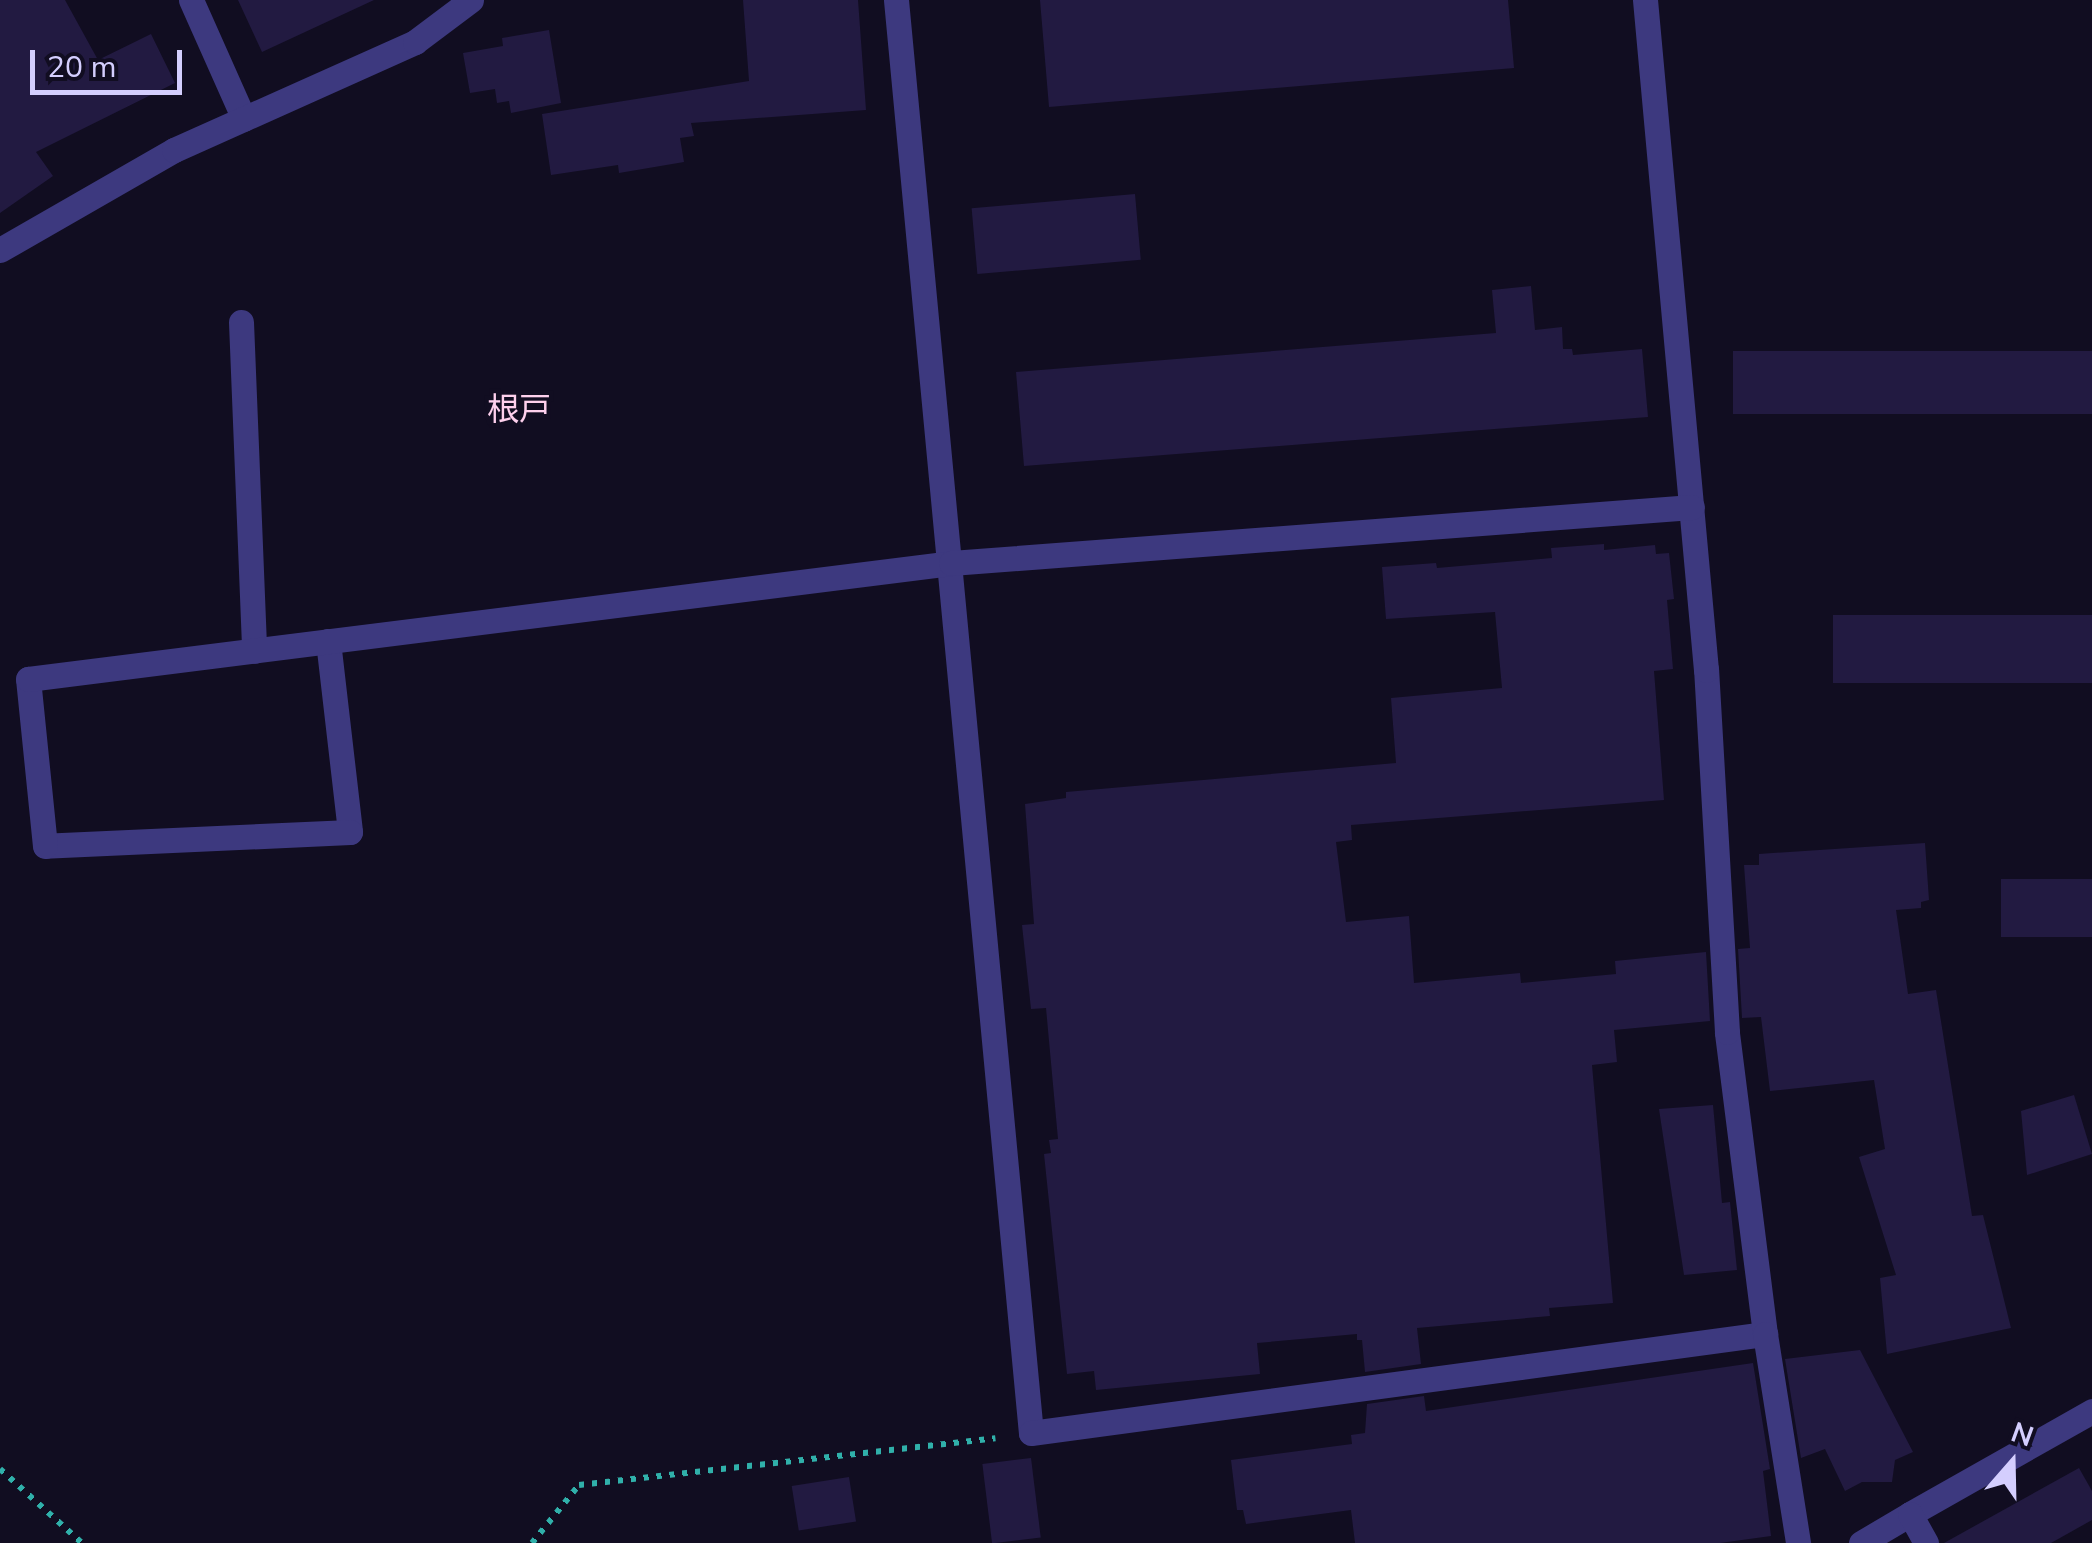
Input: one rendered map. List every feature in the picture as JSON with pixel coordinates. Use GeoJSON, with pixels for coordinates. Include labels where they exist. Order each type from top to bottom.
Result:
{"type":"FeatureCollection","features":[{"type":"Feature","properties":{"kind":"street"},"geometry":{"type":"LineString","coordinates":[[191,0],[244,118]]}},
{"type":"Feature","properties":{"kind":"street"},"geometry":{"type":"LineString","coordinates":[[0,250],[106,186],[244,118],[415,42],[471,0]]}},
{"type":"Feature","properties":{"kind":"street"},"geometry":{"type":"LineString","coordinates":[[896,0],[1031,1433],[1766,1334]]}},
{"type":"Feature","properties":{"kind":"street"},"geometry":{"type":"LineString","coordinates":[[1645,0],[1692,507],[1726,1032],[1798,1543]]}},
{"type":"Feature","properties":{"kind":"street"},"geometry":{"type":"LineString","coordinates":[[241,322],[254,651]]}},
{"type":"Feature","properties":{"kind":"street"},"geometry":{"type":"LineString","coordinates":[[328,642],[350,832],[45,846],[28,679],[951,563],[1692,507]]}},
{"type":"Feature","properties":{"kind":"street"},"geometry":{"type":"LineString","coordinates":[[1861,1543],[2092,1411]]}},
{"type":"Feature","properties":{"kind":"street"},"geometry":{"type":"LineString","coordinates":[[1910,1514],[1926,1543]]}},
{"type":"Feature","properties":{"kind":"path"},"geometry":{"type":"LineString","coordinates":[[532,1543],[579,1485],[1031,1433]]}},
{"type":"Feature","properties":{"kind":"path"},"geometry":{"type":"LineString","coordinates":[[0,1469],[82,1543]]}},
{"type":"Feature","properties":{"kind":"building"},"geometry":{"type":"Polygon","coordinates":[[[0,0],[65,0],[98,60],[151,34],[175,83],[36,152],[53,176],[0,213],[0,0]]]}},
{"type":"Feature","properties":{"kind":"building"},"geometry":{"type":"Polygon","coordinates":[[[238,0],[374,0],[262,52],[238,0]]]}},
{"type":"Feature","properties":{"kind":"building"},"geometry":{"type":"Polygon","coordinates":[[[743,0],[858,0],[866,110],[691,123],[694,136],[680,138],[684,162],[619,173],[618,165],[551,175],[542,114],[749,81],[743,0]]]}},
{"type":"Feature","properties":{"kind":"building"},"geometry":{"type":"Polygon","coordinates":[[[1040,0],[1508,0],[1514,68],[1049,107],[1040,0]]]}},
{"type":"Feature","properties":{"kind":"building"},"geometry":{"type":"Polygon","coordinates":[[[549,30],[561,103],[511,113],[509,101],[497,103],[495,89],[470,93],[463,53],[503,46],[502,38],[549,30]]]}},
{"type":"Feature","properties":{"kind":"building"},"geometry":{"type":"Polygon","coordinates":[[[1135,194],[1141,260],[977,274],[972,208],[1135,194]]]}},
{"type":"Feature","properties":{"kind":"building"},"geometry":{"type":"Polygon","coordinates":[[[1531,286],[1535,330],[1562,327],[1563,349],[1572,349],[1573,355],[1642,349],[1648,417],[1024,466],[1016,372],[1496,333],[1492,290],[1531,286]]]}},
{"type":"Feature","properties":{"kind":"building"},"geometry":{"type":"Polygon","coordinates":[[[1733,351],[2092,351],[2092,414],[1733,414],[1733,351]]]}},
{"type":"Feature","properties":{"kind":"building"},"geometry":{"type":"Polygon","coordinates":[[[1604,544],[1604,550],[1655,545],[1656,554],[1669,553],[1674,599],[1667,600],[1673,669],[1654,671],[1664,800],[1351,825],[1352,840],[1336,842],[1346,922],[1409,916],[1414,983],[1520,973],[1521,983],[1616,974],[1615,961],[1706,952],[1710,1021],[1614,1030],[1617,1062],[1592,1065],[1613,1303],[1549,1308],[1550,1316],[1417,1328],[1421,1364],[1365,1372],[1362,1340],[1357,1340],[1357,1334],[1257,1343],[1260,1374],[1096,1390],[1094,1371],[1067,1374],[1044,1154],[1051,1153],[1049,1140],[1058,1139],[1046,1008],[1031,1009],[1022,925],[1034,924],[1025,804],[1066,798],[1066,792],[1396,763],[1391,698],[1502,688],[1495,612],[1386,619],[1382,567],[1436,563],[1437,568],[1552,558],[1551,548],[1604,544]]]}},
{"type":"Feature","properties":{"kind":"building"},"geometry":{"type":"Polygon","coordinates":[[[1833,615],[2092,615],[2092,683],[1833,683],[1833,615]]]}},
{"type":"Feature","properties":{"kind":"building"},"geometry":{"type":"Polygon","coordinates":[[[1925,843],[1929,900],[1921,902],[1921,908],[1896,910],[1908,994],[1936,990],[1972,1216],[1983,1215],[2011,1328],[1887,1354],[1880,1278],[1896,1275],[1859,1157],[1885,1149],[1874,1080],[1770,1091],[1761,1017],[1742,1018],[1738,949],[1750,948],[1744,865],[1759,865],[1759,854],[1925,843]]]}},
{"type":"Feature","properties":{"kind":"building"},"geometry":{"type":"Polygon","coordinates":[[[2001,879],[2092,879],[2092,937],[2001,937],[2001,879]]]}},
{"type":"Feature","properties":{"kind":"building"},"geometry":{"type":"Polygon","coordinates":[[[2074,1095],[2092,1154],[2027,1175],[2021,1111],[2074,1095]]]}},
{"type":"Feature","properties":{"kind":"building"},"geometry":{"type":"Polygon","coordinates":[[[1713,1105],[1722,1203],[1730,1202],[1737,1270],[1684,1275],[1659,1109],[1713,1105]]]}},
{"type":"Feature","properties":{"kind":"building"},"geometry":{"type":"Polygon","coordinates":[[[1860,1350],[1913,1452],[1895,1460],[1892,1482],[1862,1482],[1845,1491],[1825,1449],[1801,1458],[1785,1359],[1860,1350]]]}},
{"type":"Feature","properties":{"kind":"building"},"geometry":{"type":"Polygon","coordinates":[[[1753,1363],[1770,1469],[1763,1471],[1771,1536],[1720,1543],[1355,1543],[1351,1510],[1246,1524],[1243,1510],[1237,1510],[1231,1460],[1352,1444],[1351,1435],[1365,1433],[1367,1404],[1424,1396],[1426,1411],[1753,1363]]]}},
{"type":"Feature","properties":{"kind":"building"},"geometry":{"type":"Polygon","coordinates":[[[1031,1458],[1041,1537],[992,1543],[982,1464],[1031,1458]]]}},
{"type":"Feature","properties":{"kind":"building"},"geometry":{"type":"Polygon","coordinates":[[[2079,1468],[2092,1491],[2092,1520],[2051,1543],[1944,1543],[2079,1468]]]}},
{"type":"Feature","properties":{"kind":"building"},"geometry":{"type":"Polygon","coordinates":[[[849,1477],[856,1521],[799,1531],[792,1486],[849,1477]]]}},
{"type":"Feature","properties":{"kind":"district","name":"根戸"},"geometry":{"type":"Point","coordinates":[519,410]}}]}
